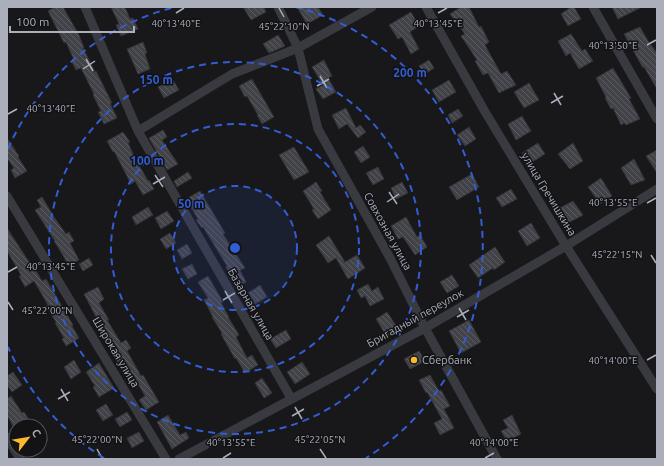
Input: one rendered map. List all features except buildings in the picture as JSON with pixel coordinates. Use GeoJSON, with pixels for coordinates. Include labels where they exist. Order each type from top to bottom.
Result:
{"type":"FeatureCollection","features":[{"type":"Feature","properties":{"kind":"street","name":"Базарная улица"},"geometry":{"type":"LineString","coordinates":[[85,7],[138,131],[291,398]]}},
{"type":"Feature","properties":{"kind":"street","name":"Совхозная улица"},"geometry":{"type":"LineString","coordinates":[[278,7],[298,48],[318,129],[390,258],[425,328],[497,459]]}},
{"type":"Feature","properties":{"kind":"street"},"geometry":{"type":"LineString","coordinates":[[138,131],[232,74],[298,48],[372,7]]}},
{"type":"Feature","properties":{"kind":"street","name":"улица Гречишкина"},"geometry":{"type":"LineString","coordinates":[[426,7],[484,110],[566,246],[657,389]]}},
{"type":"Feature","properties":{"kind":"street"},"geometry":{"type":"LineString","coordinates":[[593,7],[657,119]]}},
{"type":"Feature","properties":{"kind":"street","name":"Бригадный переулок"},"geometry":{"type":"LineString","coordinates":[[179,459],[425,328],[566,246],[657,189]]}},
{"type":"Feature","properties":{"kind":"street","name":"Широкая улица"},"geometry":{"type":"LineString","coordinates":[[7,196],[166,459]]}},
{"type":"Feature","properties":{"kind":"street"},"geometry":{"type":"LineString","coordinates":[[7,437],[20,459]]}},
{"type":"Feature","properties":{"kind":"place","name":"Сбербанк"},"geometry":{"type":"Point","coordinates":[414,360]}}]}
